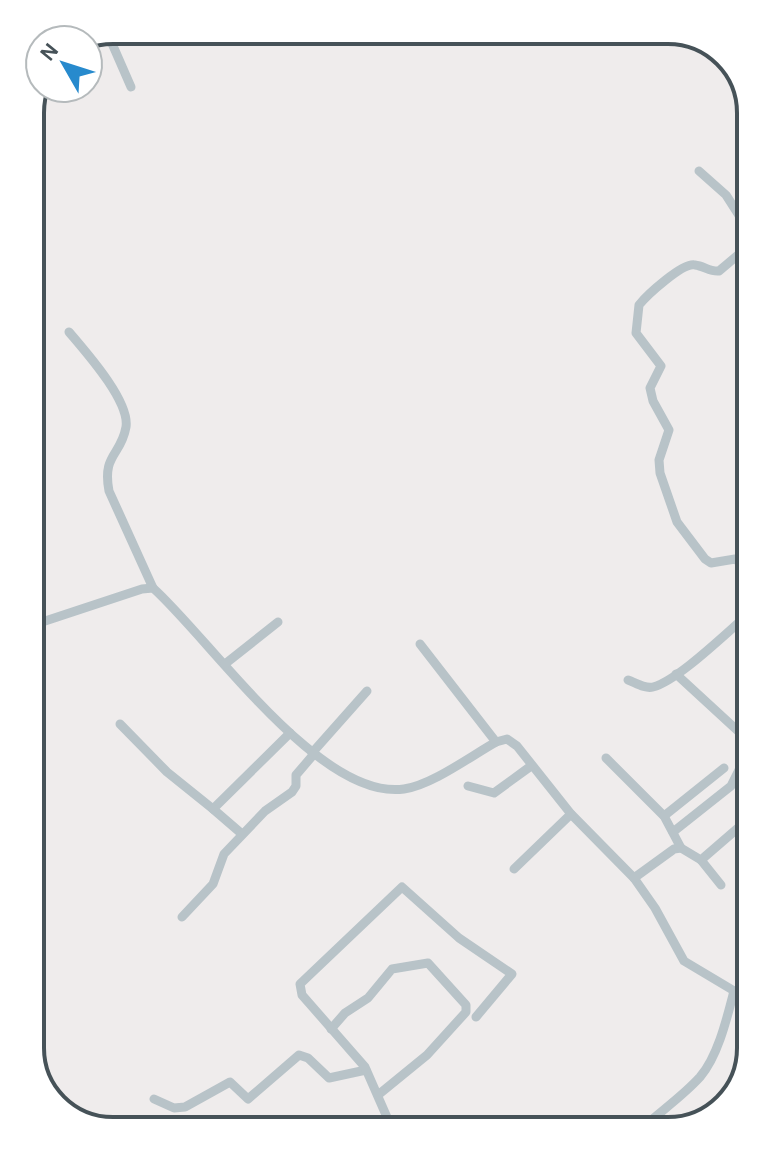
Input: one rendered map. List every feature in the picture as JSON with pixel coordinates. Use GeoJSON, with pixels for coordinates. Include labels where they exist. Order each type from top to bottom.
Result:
{"type":"FeatureCollection","features":[{"type":"Feature","properties":{"kind":"street"},"geometry":{"type":"LineString","coordinates":[[112,44],[131,87]]}},
{"type":"Feature","properties":{"kind":"street"},"geometry":{"type":"LineString","coordinates":[[699,171],[726,195],[737,211]]}},
{"type":"Feature","properties":{"kind":"street"},"geometry":{"type":"LineString","coordinates":[[737,256],[714,272],[697,265],[684,266],[639,305],[636,333],[661,366],[650,388],[653,401],[669,430],[658,467],[677,522],[711,563],[737,560]]}},
{"type":"Feature","properties":{"kind":"street"},"geometry":{"type":"LineString","coordinates":[[69,332],[92,359],[124,408],[126,427],[109,460],[106,474],[109,491],[153,588],[290,733],[313,754],[349,777],[373,787],[406,789],[507,739],[517,746],[571,814],[634,878],[655,908],[684,961],[737,993]]}},
{"type":"Feature","properties":{"kind":"street"},"geometry":{"type":"LineString","coordinates":[[44,621],[153,588]]}},
{"type":"Feature","properties":{"kind":"street"},"geometry":{"type":"LineString","coordinates":[[225,664],[278,622]]}},
{"type":"Feature","properties":{"kind":"street"},"geometry":{"type":"LineString","coordinates":[[628,680],[654,687],[676,674],[737,624]]}},
{"type":"Feature","properties":{"kind":"street"},"geometry":{"type":"LineString","coordinates":[[420,644],[496,742]]}},
{"type":"Feature","properties":{"kind":"street"},"geometry":{"type":"LineString","coordinates":[[676,674],[737,730]]}},
{"type":"Feature","properties":{"kind":"street"},"geometry":{"type":"LineString","coordinates":[[182,917],[213,884],[221,858],[265,811],[295,789],[296,775],[367,691]]}},
{"type":"Feature","properties":{"kind":"street"},"geometry":{"type":"LineString","coordinates":[[120,724],[167,772],[242,834]]}},
{"type":"Feature","properties":{"kind":"street"},"geometry":{"type":"LineString","coordinates":[[213,809],[290,733]]}},
{"type":"Feature","properties":{"kind":"street"},"geometry":{"type":"LineString","coordinates":[[606,758],[664,816],[681,848],[701,860],[721,885]]}},
{"type":"Feature","properties":{"kind":"street"},"geometry":{"type":"LineString","coordinates":[[468,786],[494,793],[531,766]]}},
{"type":"Feature","properties":{"kind":"street"},"geometry":{"type":"LineString","coordinates":[[664,816],[724,768]]}},
{"type":"Feature","properties":{"kind":"street"},"geometry":{"type":"LineString","coordinates":[[673,832],[731,786],[737,774]]}},
{"type":"Feature","properties":{"kind":"street"},"geometry":{"type":"LineString","coordinates":[[514,869],[571,814]]}},
{"type":"Feature","properties":{"kind":"street"},"geometry":{"type":"LineString","coordinates":[[701,860],[737,829]]}},
{"type":"Feature","properties":{"kind":"street"},"geometry":{"type":"LineString","coordinates":[[634,878],[674,849],[681,848]]}},
{"type":"Feature","properties":{"kind":"street"},"geometry":{"type":"LineString","coordinates":[[387,1117],[366,1070],[302,995],[300,984],[402,887],[459,938],[512,974],[476,1017]]}},
{"type":"Feature","properties":{"kind":"street"},"geometry":{"type":"LineString","coordinates":[[331,1029],[345,1013],[368,998],[398,966],[428,963],[466,1005],[466,1012],[427,1055],[378,1095]]}},
{"type":"Feature","properties":{"kind":"street"},"geometry":{"type":"LineString","coordinates":[[655,1117],[692,1085],[707,1066],[734,991]]}},
{"type":"Feature","properties":{"kind":"street"},"geometry":{"type":"LineString","coordinates":[[154,1099],[179,1109],[230,1082],[248,1099],[299,1055],[308,1058],[329,1078],[366,1070]]}}]}
